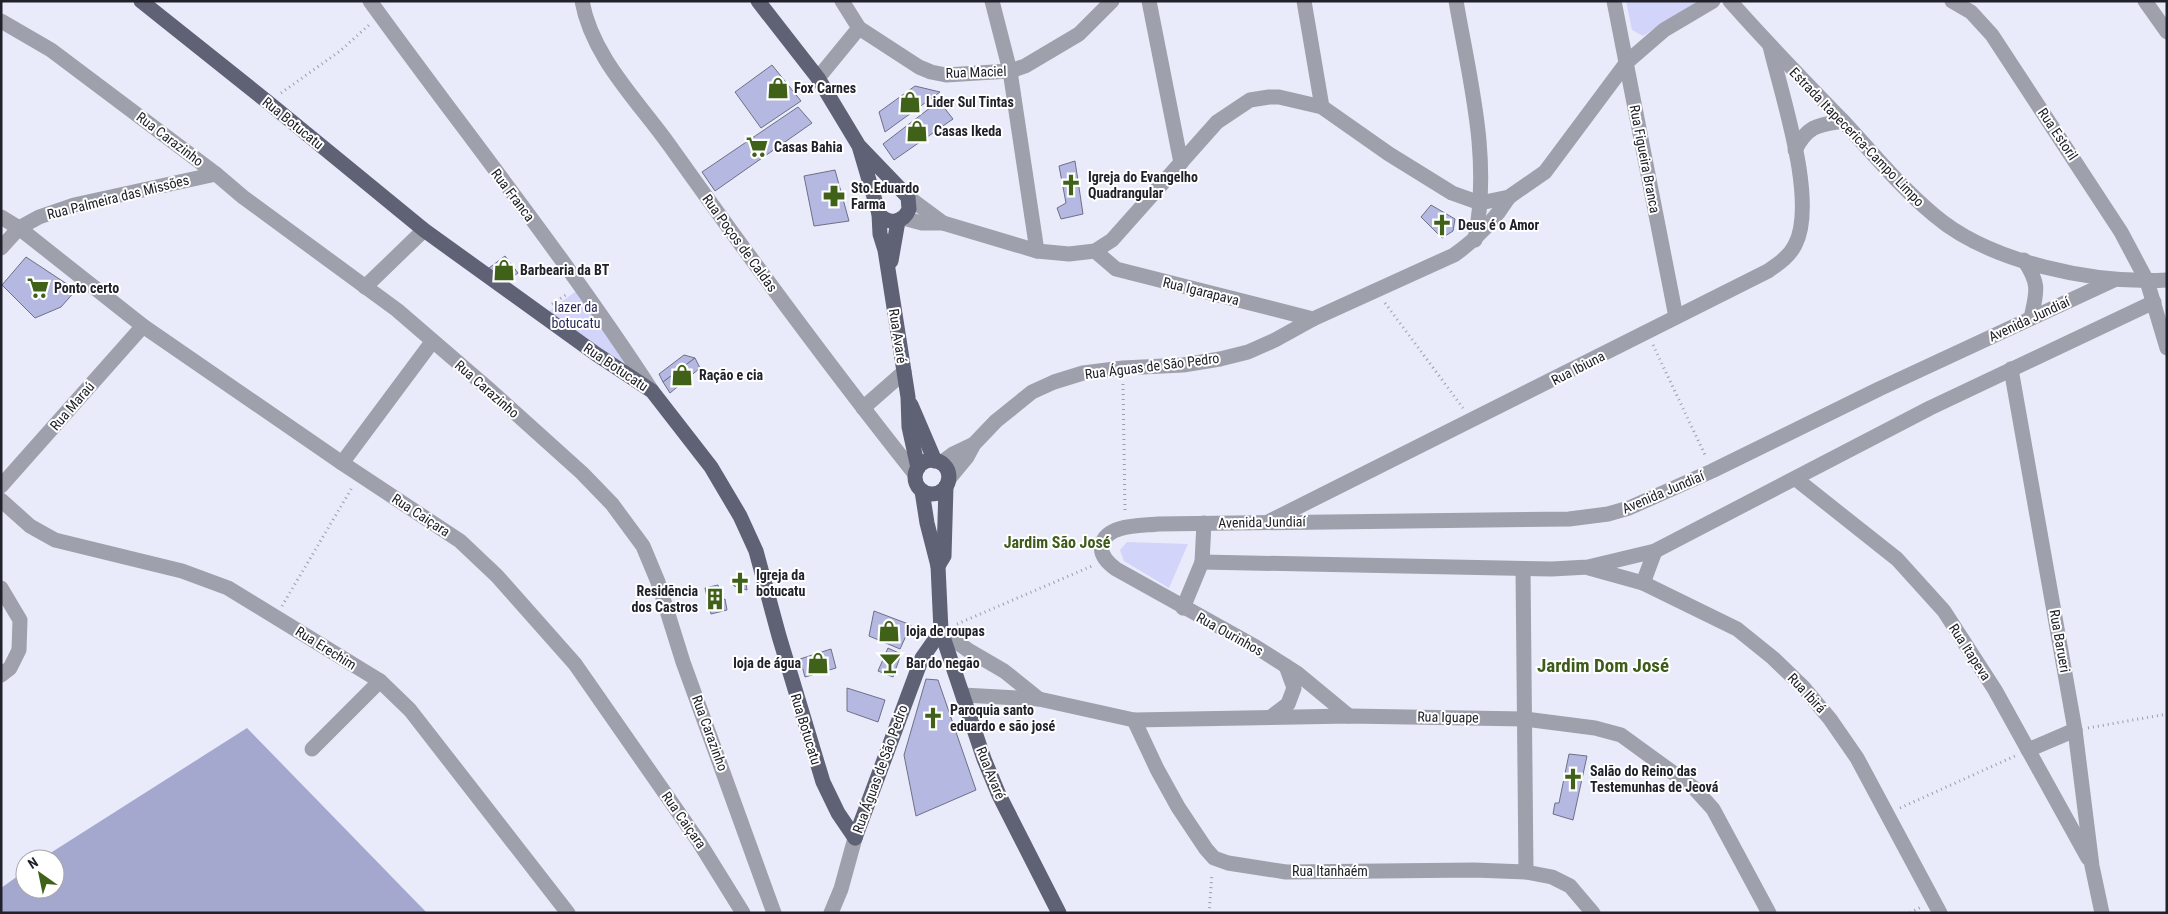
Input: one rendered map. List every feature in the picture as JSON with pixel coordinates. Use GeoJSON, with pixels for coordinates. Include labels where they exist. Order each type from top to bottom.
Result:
{"type":"FeatureCollection","features":[{"type":"Feature","properties":{"kind":"main road","name":"Rua Botucatu"},"geometry":{"type":"LineString","coordinates":[[140,1],[269,103],[424,230],[652,391],[711,467],[740,516],[756,551],[778,636],[820,774],[838,813],[855,838]]}},
{"type":"Feature","properties":{"kind":"main road"},"geometry":{"type":"LineString","coordinates":[[758,1],[818,78],[859,146],[904,194],[909,209],[901,219],[887,220],[878,209],[877,199],[884,190],[889,189],[904,194]]}},
{"type":"Feature","properties":{"kind":"main road","name":"Rua Avaré"},"geometry":{"type":"LineString","coordinates":[[859,146],[878,209],[880,234],[885,250],[908,397],[909,427],[917,471]]}},
{"type":"Feature","properties":{"kind":"main road","name":"Rua Avaré"},"geometry":{"type":"LineString","coordinates":[[889,275],[901,219]]}},
{"type":"Feature","properties":{"kind":"main road","name":"Rua Avaré"},"geometry":{"type":"LineString","coordinates":[[908,397],[938,462]]}},
{"type":"Feature","properties":{"kind":"main road"},"geometry":{"type":"LineString","coordinates":[[938,462],[948,474],[947,483],[935,493],[922,491],[918,486],[917,471],[922,463],[938,462]]}},
{"type":"Feature","properties":{"kind":"main road","name":"Rua Avaré"},"geometry":{"type":"LineString","coordinates":[[938,566],[944,556],[947,483]]}},
{"type":"Feature","properties":{"kind":"main road","name":"Rua Avaré"},"geometry":{"type":"LineString","coordinates":[[922,491],[927,523],[938,566],[940,631],[964,695],[984,759],[999,796],[1059,913]]}},
{"type":"Feature","properties":{"kind":"main road","name":"Rua Águas de São Pedro"},"geometry":{"type":"LineString","coordinates":[[855,838],[922,658],[940,631]]}},
{"type":"Feature","properties":{"kind":"street","name":"Rua Franca"},"geometry":{"type":"LineString","coordinates":[[370,1],[580,285],[618,338],[652,391]]}},
{"type":"Feature","properties":{"kind":"street","name":"Rua Poços de Caldas"},"geometry":{"type":"LineString","coordinates":[[582,1],[595,41],[610,66],[650,118],[754,264],[863,408],[917,471]]}},
{"type":"Feature","properties":{"kind":"street"},"geometry":{"type":"LineString","coordinates":[[818,78],[859,28],[842,1]]}},
{"type":"Feature","properties":{"kind":"street"},"geometry":{"type":"LineString","coordinates":[[992,1],[1010,71],[1037,251]]}},
{"type":"Feature","properties":{"kind":"street","name":"Rua Maciel"},"geometry":{"type":"LineString","coordinates":[[859,28],[919,67],[931,72],[946,75],[1010,71],[1026,66],[1079,34],[1112,1]]}},
{"type":"Feature","properties":{"kind":"street"},"geometry":{"type":"LineString","coordinates":[[1149,1],[1181,163]]}},
{"type":"Feature","properties":{"kind":"street"},"geometry":{"type":"LineString","coordinates":[[1304,1],[1322,107]]}},
{"type":"Feature","properties":{"kind":"street"},"geometry":{"type":"LineString","coordinates":[[1456,1],[1481,142],[1482,176],[1475,240]]}},
{"type":"Feature","properties":{"kind":"street","name":"Rua Figueira Branca"},"geometry":{"type":"LineString","coordinates":[[1614,1],[1676,318]]}},
{"type":"Feature","properties":{"kind":"street"},"geometry":{"type":"LineString","coordinates":[[901,219],[922,223],[943,223],[1037,251],[1069,254],[1095,250],[1112,240],[1217,122],[1250,100],[1279,97],[1322,107],[1389,154],[1452,193],[1480,203],[1515,193],[1545,172],[1627,62],[1664,30],[1713,1]]}},
{"type":"Feature","properties":{"kind":"street","name":"Estrada Itapecerica-Campo Limpo"},"geometry":{"type":"LineString","coordinates":[[1730,1],[1901,185],[1935,216],[1982,245],[2057,270],[2114,280],[2167,280]]}},
{"type":"Feature","properties":{"kind":"street","name":"Rua Estoril"},"geometry":{"type":"LineString","coordinates":[[1952,1],[1971,12],[1992,35],[2094,188],[2121,232],[2147,281],[2167,348]]}},
{"type":"Feature","properties":{"kind":"street"},"geometry":{"type":"LineString","coordinates":[[2146,1],[2167,32]]}},
{"type":"Feature","properties":{"kind":"street","name":"Rua Carazinho"},"geometry":{"type":"LineString","coordinates":[[1,21],[51,50],[216,174],[243,197],[397,310],[582,473],[612,504],[643,546],[658,582],[683,662],[774,913]]}},
{"type":"Feature","properties":{"kind":"street","name":"Rua Ibiuna"},"geometry":{"type":"LineString","coordinates":[[1267,522],[1647,333],[1768,271],[1784,259],[1796,244],[1802,219],[1802,192],[1796,150],[1770,46]]}},
{"type":"Feature","properties":{"kind":"street"},"geometry":{"type":"LineString","coordinates":[[1796,150],[1808,131],[1822,124],[1843,121]]}},
{"type":"Feature","properties":{"kind":"street","name":"Rua Palmeira das Missões"},"geometry":{"type":"LineString","coordinates":[[1,248],[19,228],[39,217],[74,205],[216,174]]}},
{"type":"Feature","properties":{"kind":"street","name":"Rua Águas de São Pedro"},"geometry":{"type":"LineString","coordinates":[[947,483],[967,457],[974,444],[996,421],[1032,392],[1054,382],[1083,373],[1123,368],[1183,365],[1248,352],[1275,340],[1313,319],[1454,255],[1475,240],[1515,193]]}},
{"type":"Feature","properties":{"kind":"street"},"geometry":{"type":"LineString","coordinates":[[904,194],[943,223]]}},
{"type":"Feature","properties":{"kind":"street","name":"Rua Caiçara"},"geometry":{"type":"LineString","coordinates":[[1,217],[19,228],[143,326],[342,463],[460,541],[497,576],[575,664],[700,842],[743,913]]}},
{"type":"Feature","properties":{"kind":"street"},"geometry":{"type":"LineString","coordinates":[[365,288],[424,230]]}},
{"type":"Feature","properties":{"kind":"street","name":"Rua Igarapava"},"geometry":{"type":"LineString","coordinates":[[1095,250],[1116,269],[1313,319]]}},
{"type":"Feature","properties":{"kind":"street"},"geometry":{"type":"LineString","coordinates":[[2024,260],[2035,276],[2036,287],[2031,318]]}},
{"type":"Feature","properties":{"kind":"street","name":"Avenida Jundiaí"},"geometry":{"type":"LineString","coordinates":[[1105,560],[1101,545],[1104,538],[1115,530],[1158,524],[1569,519],[1608,514],[1629,508],[1712,471],[1879,389],[2114,280]]}},
{"type":"Feature","properties":{"kind":"street"},"geometry":{"type":"LineString","coordinates":[[1202,562],[1523,569],[1588,567],[1654,551],[1930,408],[2154,302]]}},
{"type":"Feature","properties":{"kind":"street","name":"Rua Maraú"},"geometry":{"type":"LineString","coordinates":[[1,486],[143,326]]}},
{"type":"Feature","properties":{"kind":"street"},"geometry":{"type":"LineString","coordinates":[[342,463],[432,342]]}},
{"type":"Feature","properties":{"kind":"street","name":"Rua Barueri"},"geometry":{"type":"LineString","coordinates":[[2011,369],[2075,730],[2092,866],[2102,913]]}},
{"type":"Feature","properties":{"kind":"street"},"geometry":{"type":"LineString","coordinates":[[863,408],[904,372]]}},
{"type":"Feature","properties":{"kind":"street","name":"Rua Águas de São Pedro"},"geometry":{"type":"LineString","coordinates":[[938,462],[974,444]]}},
{"type":"Feature","properties":{"kind":"street","name":"Rua Itapeva"},"geometry":{"type":"LineString","coordinates":[[1796,479],[1897,560],[1944,611],[1995,690],[2092,866]]}},
{"type":"Feature","properties":{"kind":"street","name":"Rua Erechim"},"geometry":{"type":"LineString","coordinates":[[1,500],[30,526],[55,540],[182,571],[228,588],[380,681],[410,710],[568,913]]}},
{"type":"Feature","properties":{"kind":"street"},"geometry":{"type":"LineString","coordinates":[[1183,608],[1202,562],[1204,523]]}},
{"type":"Feature","properties":{"kind":"street"},"geometry":{"type":"LineString","coordinates":[[1643,583],[1654,551]]}},
{"type":"Feature","properties":{"kind":"street","name":"Rua Ourinhos"},"geometry":{"type":"LineString","coordinates":[[1105,560],[1131,578],[1256,647],[1297,672],[1349,716]]}},
{"type":"Feature","properties":{"kind":"street","name":"Rua Ibirá"},"geometry":{"type":"LineString","coordinates":[[1588,567],[1643,583],[1737,629],[1773,658],[1804,688],[1830,719],[1857,758],[1940,913]]}},
{"type":"Feature","properties":{"kind":"street"},"geometry":{"type":"LineString","coordinates":[[1523,569],[1526,872]]}},
{"type":"Feature","properties":{"kind":"street"},"geometry":{"type":"LineString","coordinates":[[1,588],[20,620],[20,650],[10,668],[1,676]]}},
{"type":"Feature","properties":{"kind":"street","name":"Rua Iguape"},"geometry":{"type":"LineString","coordinates":[[940,631],[1004,671],[1039,699]]}},
{"type":"Feature","properties":{"kind":"street"},"geometry":{"type":"LineString","coordinates":[[1271,718],[1288,704],[1294,688],[1286,666]]}},
{"type":"Feature","properties":{"kind":"street"},"geometry":{"type":"LineString","coordinates":[[312,749],[380,681]]}},
{"type":"Feature","properties":{"kind":"street","name":"Rua Iguape"},"geometry":{"type":"LineString","coordinates":[[964,695],[1039,699],[1134,720],[1349,716],[1525,719],[1595,728],[1621,735],[1680,777],[1713,809],[1769,913]]}},
{"type":"Feature","properties":{"kind":"street"},"geometry":{"type":"LineString","coordinates":[[1134,720],[1157,769],[1178,807],[1214,858]]}},
{"type":"Feature","properties":{"kind":"street"},"geometry":{"type":"LineString","coordinates":[[2028,750],[2075,730]]}},
{"type":"Feature","properties":{"kind":"street","name":"Rua Águas de São Pedro"},"geometry":{"type":"LineString","coordinates":[[832,913],[841,889],[855,838]]}},
{"type":"Feature","properties":{"kind":"street","name":"Rua Itanhaém"},"geometry":{"type":"LineString","coordinates":[[1214,858],[1228,863],[1286,872],[1474,870],[1526,872],[1552,877],[1570,886],[1593,913]]}},
{"type":"Feature","properties":{"kind":"path"},"geometry":{"type":"LineString","coordinates":[[269,103],[340,51],[380,15]]}},
{"type":"Feature","properties":{"kind":"path"},"geometry":{"type":"LineString","coordinates":[[539,313],[580,285]]}},
{"type":"Feature","properties":{"kind":"path"},"geometry":{"type":"LineString","coordinates":[[1376,292],[1472,420]]}},
{"type":"Feature","properties":{"kind":"path"},"geometry":{"type":"LineString","coordinates":[[1647,333],[1712,471]]}},
{"type":"Feature","properties":{"kind":"path"},"geometry":{"type":"LineString","coordinates":[[1123,368],[1125,528]]}},
{"type":"Feature","properties":{"kind":"path"},"geometry":{"type":"LineString","coordinates":[[276,617],[359,474]]}},
{"type":"Feature","properties":{"kind":"path"},"geometry":{"type":"LineString","coordinates":[[940,631],[1105,560]]}},
{"type":"Feature","properties":{"kind":"path"},"geometry":{"type":"LineString","coordinates":[[2075,730],[2167,714]]}},
{"type":"Feature","properties":{"kind":"path"},"geometry":{"type":"LineString","coordinates":[[1888,814],[2028,750]]}},
{"type":"Feature","properties":{"kind":"path"},"geometry":{"type":"LineString","coordinates":[[1209,913],[1214,858]]}},
{"type":"Feature","properties":{"kind":"green space"},"geometry":{"type":"Polygon","coordinates":[[[1626,1],[1698,1],[1643,36],[1632,30],[1626,1]]]}},
{"type":"Feature","properties":{"kind":"green space","name":"lazer da botucatu"},"geometry":{"type":"Polygon","coordinates":[[[579,289],[647,383],[545,314],[579,289]]]}},
{"type":"Feature","properties":{"kind":"green space"},"geometry":{"type":"Polygon","coordinates":[[[1127,542],[1188,544],[1169,588],[1124,561],[1120,550],[1127,542]]]}},
{"type":"Feature","properties":{"kind":"shaded area"},"geometry":{"type":"Polygon","coordinates":[[[247,728],[427,913],[1,913],[1,888],[15,878],[15,899],[65,899],[65,849],[57,849],[247,728]]]}},
{"type":"Feature","properties":{"kind":"building"},"geometry":{"type":"Polygon","coordinates":[[[772,65],[801,101],[761,128],[735,92],[772,65]]]}},
{"type":"Feature","properties":{"kind":"building","name":"Lider Sul Tintas"},"geometry":{"type":"Polygon","coordinates":[[[915,86],[940,92],[885,132],[879,112],[915,86]]]}},
{"type":"Feature","properties":{"kind":"building","name":"Casas Ikeda"},"geometry":{"type":"Polygon","coordinates":[[[939,101],[953,119],[894,160],[883,144],[939,101]]]}},
{"type":"Feature","properties":{"kind":"building","name":"Casas Bahia"},"geometry":{"type":"Polygon","coordinates":[[[798,107],[812,123],[715,191],[702,172],[798,107]]]}},
{"type":"Feature","properties":{"kind":"building","name":"Igreja do Evangelho Quadrangular"},"geometry":{"type":"Polygon","coordinates":[[[1075,161],[1083,214],[1061,219],[1057,208],[1066,203],[1059,166],[1075,161]]]}},
{"type":"Feature","properties":{"kind":"building"},"geometry":{"type":"Polygon","coordinates":[[[835,170],[849,221],[814,226],[804,176],[835,170]]]}},
{"type":"Feature","properties":{"kind":"building","name":"Deus é o Amor"},"geometry":{"type":"Polygon","coordinates":[[[1431,205],[1455,219],[1453,231],[1442,238],[1421,217],[1431,205]]]}},
{"type":"Feature","properties":{"kind":"building","name":"Barbearia da BT"},"geometry":{"type":"Polygon","coordinates":[[[505,256],[518,273],[505,282],[489,268],[505,256]]]}},
{"type":"Feature","properties":{"kind":"building","name":"Ponto certo"},"geometry":{"type":"Polygon","coordinates":[[[26,257],[76,290],[61,307],[35,318],[2,285],[26,257]]]}},
{"type":"Feature","properties":{"kind":"building"},"geometry":{"type":"Polygon","coordinates":[[[684,355],[695,358],[663,382],[659,374],[684,355]]]}},
{"type":"Feature","properties":{"kind":"building","name":"Ração e cia"},"geometry":{"type":"Polygon","coordinates":[[[695,358],[700,368],[670,393],[663,382],[695,358]]]}},
{"type":"Feature","properties":{"kind":"building","name":"Igreja da botucatu"},"geometry":{"type":"Polygon","coordinates":[[[745,578],[747,590],[734,586],[733,581],[745,578]]]}},
{"type":"Feature","properties":{"kind":"building","name":"Residẽncia dos Castros"},"geometry":{"type":"Polygon","coordinates":[[[718,585],[723,600],[725,599],[727,610],[711,614],[705,588],[718,585]]]}},
{"type":"Feature","properties":{"kind":"building","name":"loja de roupas"},"geometry":{"type":"Polygon","coordinates":[[[874,611],[911,625],[900,649],[869,636],[874,611]]]}},
{"type":"Feature","properties":{"kind":"building","name":"Bar do negão"},"geometry":{"type":"Polygon","coordinates":[[[888,648],[901,654],[893,677],[878,671],[888,648]]]}},
{"type":"Feature","properties":{"kind":"building","name":"loja de água"},"geometry":{"type":"Polygon","coordinates":[[[831,649],[836,668],[805,677],[800,659],[831,649]]]}},
{"type":"Feature","properties":{"kind":"building","name":"Paroquia santo eduardo e são josé"},"geometry":{"type":"Polygon","coordinates":[[[926,679],[938,680],[976,790],[916,816],[904,755],[926,679]]]}},
{"type":"Feature","properties":{"kind":"building"},"geometry":{"type":"Polygon","coordinates":[[[847,688],[885,700],[878,722],[847,711],[847,688]]]}},
{"type":"Feature","properties":{"kind":"building","name":"Salão do Reino das Testemunhas de Jeová"},"geometry":{"type":"Polygon","coordinates":[[[1569,754],[1587,756],[1573,820],[1553,814],[1555,803],[1559,803],[1569,754]]]}},
{"type":"Feature","properties":{"kind":"place","name":"Fox Carnes"},"geometry":{"type":"Point","coordinates":[778,88]}},
{"type":"Feature","properties":{"kind":"place","name":"Lider Sul Tintas"},"geometry":{"type":"Point","coordinates":[910,102]}},
{"type":"Feature","properties":{"kind":"place","name":"Casas Ikeda"},"geometry":{"type":"Point","coordinates":[917,131]}},
{"type":"Feature","properties":{"kind":"place","name":"Casas Bahia"},"geometry":{"type":"Point","coordinates":[757,147]}},
{"type":"Feature","properties":{"kind":"place","name":"Igreja do Evangelho Quadrangular"},"geometry":{"type":"Point","coordinates":[1071,185]}},
{"type":"Feature","properties":{"kind":"place","name":"Sto.Eduardo Farma"},"geometry":{"type":"Point","coordinates":[834,196]}},
{"type":"Feature","properties":{"kind":"place","name":"Deus é o Amor"},"geometry":{"type":"Point","coordinates":[1442,225]}},
{"type":"Feature","properties":{"kind":"place","name":"Barbearia da BT"},"geometry":{"type":"Point","coordinates":[504,270]}},
{"type":"Feature","properties":{"kind":"place","name":"Ponto certo"},"geometry":{"type":"Point","coordinates":[38,288]}},
{"type":"Feature","properties":{"kind":"place","name":"Ração e cia"},"geometry":{"type":"Point","coordinates":[682,375]}},
{"type":"Feature","properties":{"kind":"place","name":"Igreja da botucatu"},"geometry":{"type":"Point","coordinates":[740,583]}},
{"type":"Feature","properties":{"kind":"place","name":"Residẽncia dos Castros"},"geometry":{"type":"Point","coordinates":[715,599]}},
{"type":"Feature","properties":{"kind":"place","name":"loja de roupas"},"geometry":{"type":"Point","coordinates":[889,631]}},
{"type":"Feature","properties":{"kind":"place","name":"loja de água"},"geometry":{"type":"Point","coordinates":[818,663]}},
{"type":"Feature","properties":{"kind":"place","name":"Bar do negão"},"geometry":{"type":"Point","coordinates":[890,663]}},
{"type":"Feature","properties":{"kind":"place","name":"Paroquia santo eduardo e são josé"},"geometry":{"type":"Point","coordinates":[933,718]}},
{"type":"Feature","properties":{"kind":"place","name":"Salão do Reino das Testemunhas de Jeová"},"geometry":{"type":"Point","coordinates":[1573,779]}},
{"type":"Feature","properties":{"kind":"district","name":"Jardim São José"},"geometry":{"type":"Point","coordinates":[1057,542]}},
{"type":"Feature","properties":{"kind":"district","name":"Jardim Dom José"},"geometry":{"type":"Point","coordinates":[1603,665]}}]}
